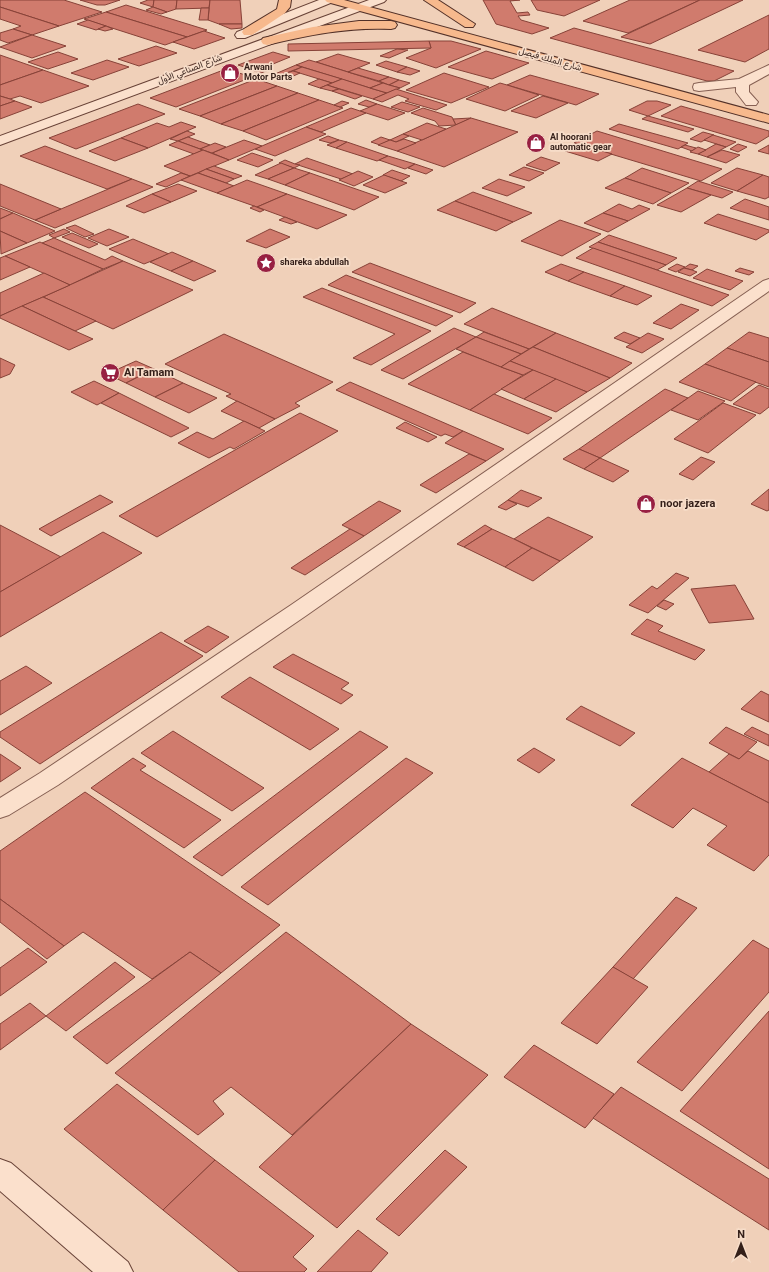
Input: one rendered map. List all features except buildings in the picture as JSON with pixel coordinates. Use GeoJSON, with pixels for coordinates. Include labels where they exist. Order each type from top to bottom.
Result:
{"type":"FeatureCollection","features":[{"type":"Feature","properties":{"kind":"main road"},"geometry":{"type":"LineString","coordinates":[[248,32],[281,10],[286,3],[285,0]]}},
{"type":"Feature","properties":{"kind":"main road","name":"شارع الملك فيصل"},"geometry":{"type":"LineString","coordinates":[[330,0],[354,3],[431,28],[769,119]]}},
{"type":"Feature","properties":{"kind":"main road"},"geometry":{"type":"LineString","coordinates":[[380,0],[394,4]]}},
{"type":"Feature","properties":{"kind":"main road"},"geometry":{"type":"LineString","coordinates":[[430,0],[469,24]]}},
{"type":"Feature","properties":{"kind":"main road"},"geometry":{"type":"LineString","coordinates":[[431,14],[483,28]]}},
{"type":"Feature","properties":{"kind":"main road"},"geometry":{"type":"LineString","coordinates":[[268,41],[313,30],[346,25],[384,24],[431,28]]}},
{"type":"Feature","properties":{"kind":"main road"},"geometry":{"type":"LineString","coordinates":[[647,73],[769,107]]}},
{"type":"Feature","properties":{"kind":"street"},"geometry":{"type":"LineString","coordinates":[[232,38],[330,0]]}},
{"type":"Feature","properties":{"kind":"street","name":"شارع الصناعي الأول"},"geometry":{"type":"LineString","coordinates":[[0,141],[268,41],[354,3],[380,0]]}},
{"type":"Feature","properties":{"kind":"street"},"geometry":{"type":"LineString","coordinates":[[699,87],[742,83],[769,69]]}},
{"type":"Feature","properties":{"kind":"street"},"geometry":{"type":"LineString","coordinates":[[742,83],[743,92],[751,102]]}},
{"type":"Feature","properties":{"kind":"street"},"geometry":{"type":"LineString","coordinates":[[0,809],[49,779],[299,610],[769,284]]}},
{"type":"Feature","properties":{"kind":"street"},"geometry":{"type":"LineString","coordinates":[[0,1172],[117,1272]]}},
{"type":"Feature","properties":{"kind":"place","name":"Arwani Motor Parts"},"geometry":{"type":"Point","coordinates":[230,73]}},
{"type":"Feature","properties":{"kind":"place","name":"Al hoorani automatic gear"},"geometry":{"type":"Point","coordinates":[536,143]}},
{"type":"Feature","properties":{"kind":"place","name":"shareka abdullah"},"geometry":{"type":"Point","coordinates":[266,263]}},
{"type":"Feature","properties":{"kind":"place","name":"Al Tamam"},"geometry":{"type":"Point","coordinates":[110,373]}},
{"type":"Feature","properties":{"kind":"place","name":"noor jazera"},"geometry":{"type":"Point","coordinates":[646,504]}}]}
